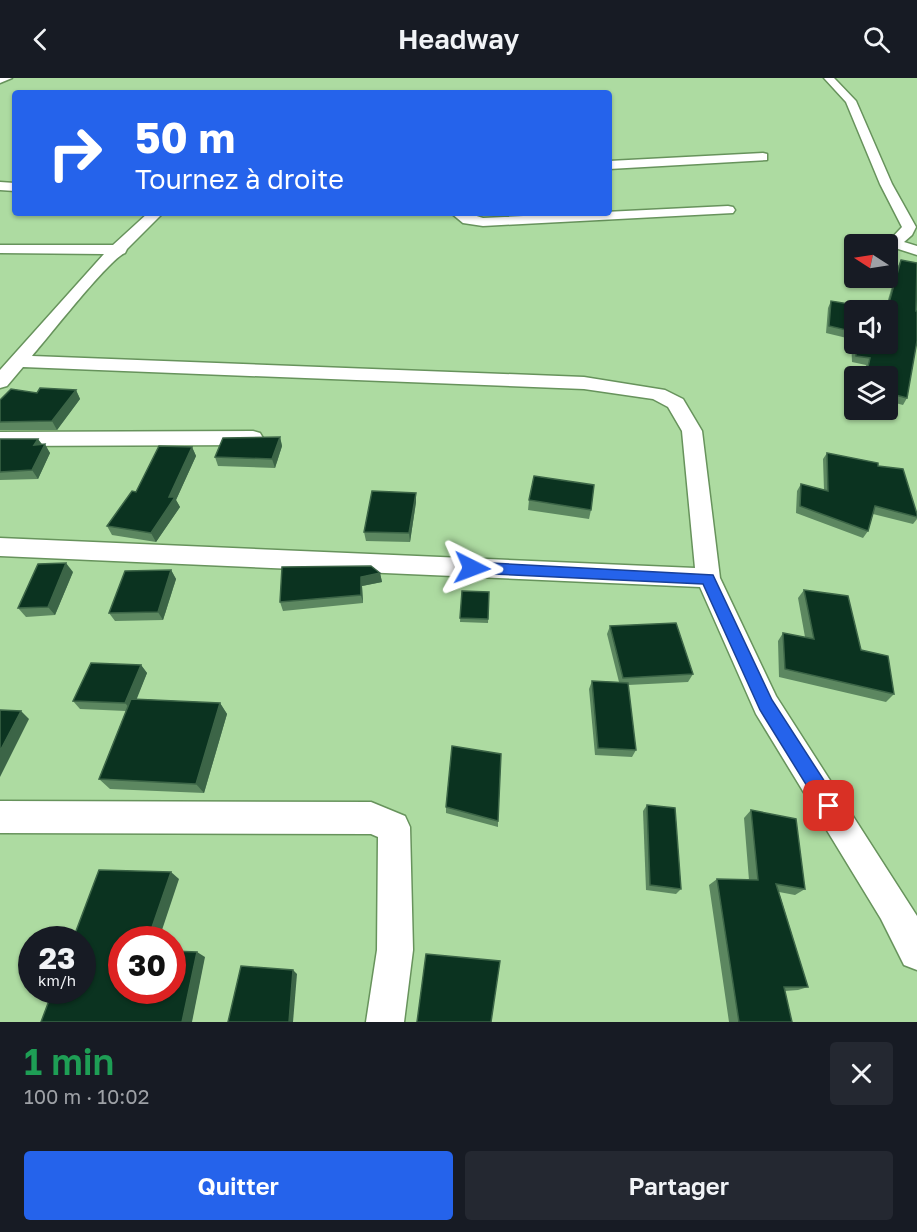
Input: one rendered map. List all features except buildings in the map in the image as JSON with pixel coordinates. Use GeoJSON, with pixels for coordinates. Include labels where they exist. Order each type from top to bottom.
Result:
{"type":"FeatureCollection","features":[{"type":"Feature","properties":{"kind":"street"},"geometry":{"type":"LineString","coordinates":[[0,80],[7,78]]}},
{"type":"Feature","properties":{"kind":"street"},"geometry":{"type":"LineString","coordinates":[[829,78],[850,101],[886,184],[909,227],[907,232],[894,243],[917,251]]}},
{"type":"Feature","properties":{"kind":"street"},"geometry":{"type":"LineString","coordinates":[[612,165],[763,157]]}},
{"type":"Feature","properties":{"kind":"street"},"geometry":{"type":"LineString","coordinates":[[612,216],[728,210]]}},
{"type":"Feature","properties":{"kind":"street"},"geometry":{"type":"LineString","coordinates":[[0,382],[100,266],[120,250],[153,216]]}},
{"type":"Feature","properties":{"kind":"street"},"geometry":{"type":"LineString","coordinates":[[462,216],[468,220],[483,222],[606,216]]}},
{"type":"Feature","properties":{"kind":"street"},"geometry":{"type":"LineString","coordinates":[[0,249],[120,250]]}},
{"type":"Feature","properties":{"kind":"street"},"geometry":{"type":"LineString","coordinates":[[18,361],[584,383],[658,394],[676,403],[692,431],[708,579],[766,705],[893,906],[917,952]]}},
{"type":"Feature","properties":{"kind":"street"},"geometry":{"type":"LineString","coordinates":[[0,439],[277,438]]}},
{"type":"Feature","properties":{"kind":"street"},"geometry":{"type":"LineString","coordinates":[[0,547],[708,579]]}},
{"type":"Feature","properties":{"kind":"street"},"geometry":{"type":"LineString","coordinates":[[0,817],[371,818],[394,827],[395,950],[385,1022]]}},
{"type":"Feature","properties":{"kind":"route"},"geometry":{"type":"LineString","coordinates":[[472,568],[708,579],[766,705],[829,806]]}}]}
